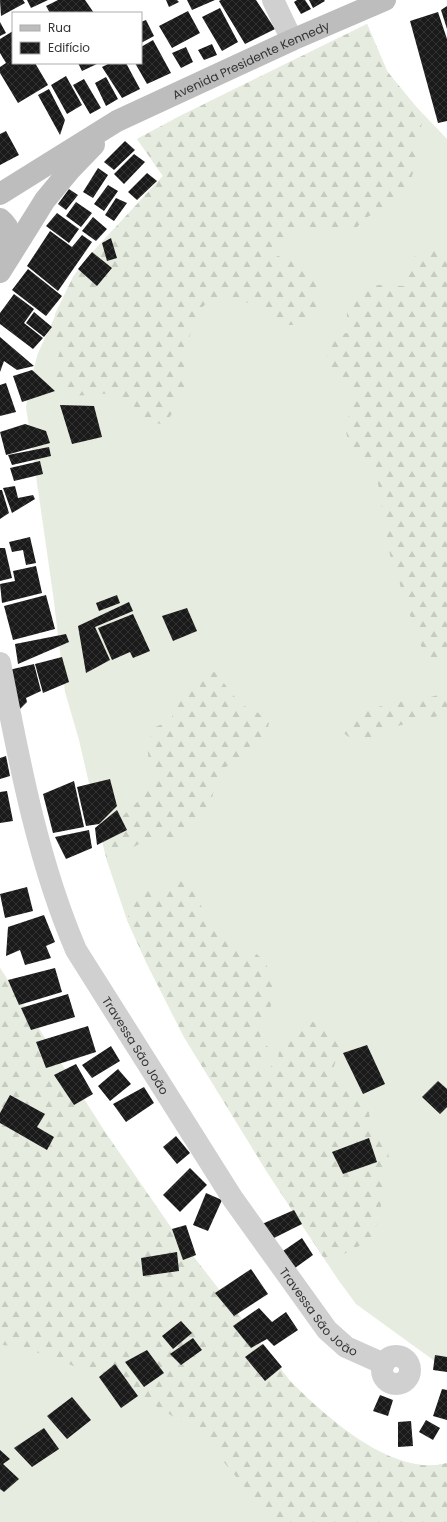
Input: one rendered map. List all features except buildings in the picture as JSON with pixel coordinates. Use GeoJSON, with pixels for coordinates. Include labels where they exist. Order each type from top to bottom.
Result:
{"type":"FeatureCollection","features":[{"type":"Feature","properties":{"kind":"main road","name":"Avenida Presidente Kennedy"},"geometry":{"type":"LineString","coordinates":[[0,194],[117,121],[292,40],[386,0]]}},
{"type":"Feature","properties":{"kind":"main road","name":"Avenida Presidente Kennedy"},"geometry":{"type":"LineString","coordinates":[[4,266],[45,200],[69,171],[117,121]]}},
{"type":"Feature","properties":{"kind":"main road"},"geometry":{"type":"LineString","coordinates":[[0,219],[6,224],[11,235],[4,266]]}},
{"type":"Feature","properties":{"kind":"street"},"geometry":{"type":"LineString","coordinates":[[273,0],[292,40]]}},
{"type":"Feature","properties":{"kind":"street","name":"Travessa São João"},"geometry":{"type":"LineString","coordinates":[[0,663],[14,738],[46,870],[62,918],[76,950],[233,1199],[327,1330],[346,1347],[384,1364]]}},
{"type":"Feature","properties":{"kind":"green space"},"geometry":{"type":"Polygon","coordinates":[[[367,24],[387,71],[406,96],[447,139],[447,1370],[356,1304],[339,1281],[267,1172],[184,1037],[146,962],[127,920],[107,861],[79,740],[65,692],[53,594],[26,407],[30,383],[38,353],[73,277],[87,258],[163,176],[137,139],[180,116],[367,24]]]}},
{"type":"Feature","properties":{"kind":"green space"},"geometry":{"type":"Polygon","coordinates":[[[367,24],[387,71],[423,115],[415,166],[409,186],[393,204],[369,216],[357,227],[339,231],[306,229],[286,232],[282,244],[272,254],[314,268],[322,286],[314,316],[304,325],[289,325],[259,307],[243,301],[223,298],[209,301],[198,311],[186,347],[190,387],[165,424],[150,423],[129,401],[115,393],[73,396],[59,390],[52,378],[60,351],[55,336],[55,314],[73,277],[87,258],[163,176],[137,139],[180,116],[367,24]]]}},
{"type":"Feature","properties":{"kind":"green space"},"geometry":{"type":"Polygon","coordinates":[[[429,249],[447,250],[447,659],[442,662],[433,660],[424,653],[417,636],[390,555],[374,460],[359,463],[352,451],[347,437],[346,428],[352,401],[350,392],[345,384],[325,364],[328,351],[333,341],[340,335],[353,332],[347,316],[347,309],[350,299],[378,285],[405,286],[411,261],[419,251],[429,249]]]}},
{"type":"Feature","properties":{"kind":"green space"},"geometry":{"type":"Polygon","coordinates":[[[218,670],[223,682],[241,705],[255,710],[269,723],[267,732],[248,748],[243,758],[234,764],[219,769],[211,802],[183,838],[145,841],[107,861],[101,836],[136,803],[151,785],[152,774],[148,747],[155,727],[170,721],[187,686],[218,670]]]}},
{"type":"Feature","properties":{"kind":"green space"},"geometry":{"type":"Polygon","coordinates":[[[447,691],[447,714],[404,724],[368,738],[354,739],[347,736],[341,730],[343,723],[369,710],[383,705],[429,697],[447,691]]]}},
{"type":"Feature","properties":{"kind":"green space"},"geometry":{"type":"Polygon","coordinates":[[[173,877],[182,878],[192,886],[205,914],[227,938],[230,945],[254,952],[265,961],[269,972],[276,980],[278,989],[260,1032],[261,1040],[269,1048],[264,1073],[278,1060],[279,1049],[293,1039],[299,1027],[308,1021],[333,1028],[344,1039],[334,1066],[334,1073],[363,1094],[368,1106],[371,1126],[388,1147],[389,1163],[383,1181],[380,1218],[371,1237],[361,1245],[327,1263],[267,1172],[184,1037],[146,962],[127,920],[135,896],[144,890],[164,893],[173,877]]]}},
{"type":"Feature","properties":{"kind":"green space"},"geometry":{"type":"Polygon","coordinates":[[[0,968],[105,1132],[172,1229],[290,1381],[341,1427],[383,1453],[405,1462],[426,1465],[447,1463],[447,1522],[0,1522],[0,968]]]}},
{"type":"Feature","properties":{"kind":"green space"},"geometry":{"type":"Polygon","coordinates":[[[0,968],[105,1132],[172,1229],[290,1381],[341,1427],[383,1453],[405,1462],[426,1465],[447,1463],[447,1522],[279,1522],[258,1502],[210,1446],[184,1423],[134,1394],[104,1379],[44,1355],[19,1347],[0,1345],[0,968]]]}}]}
